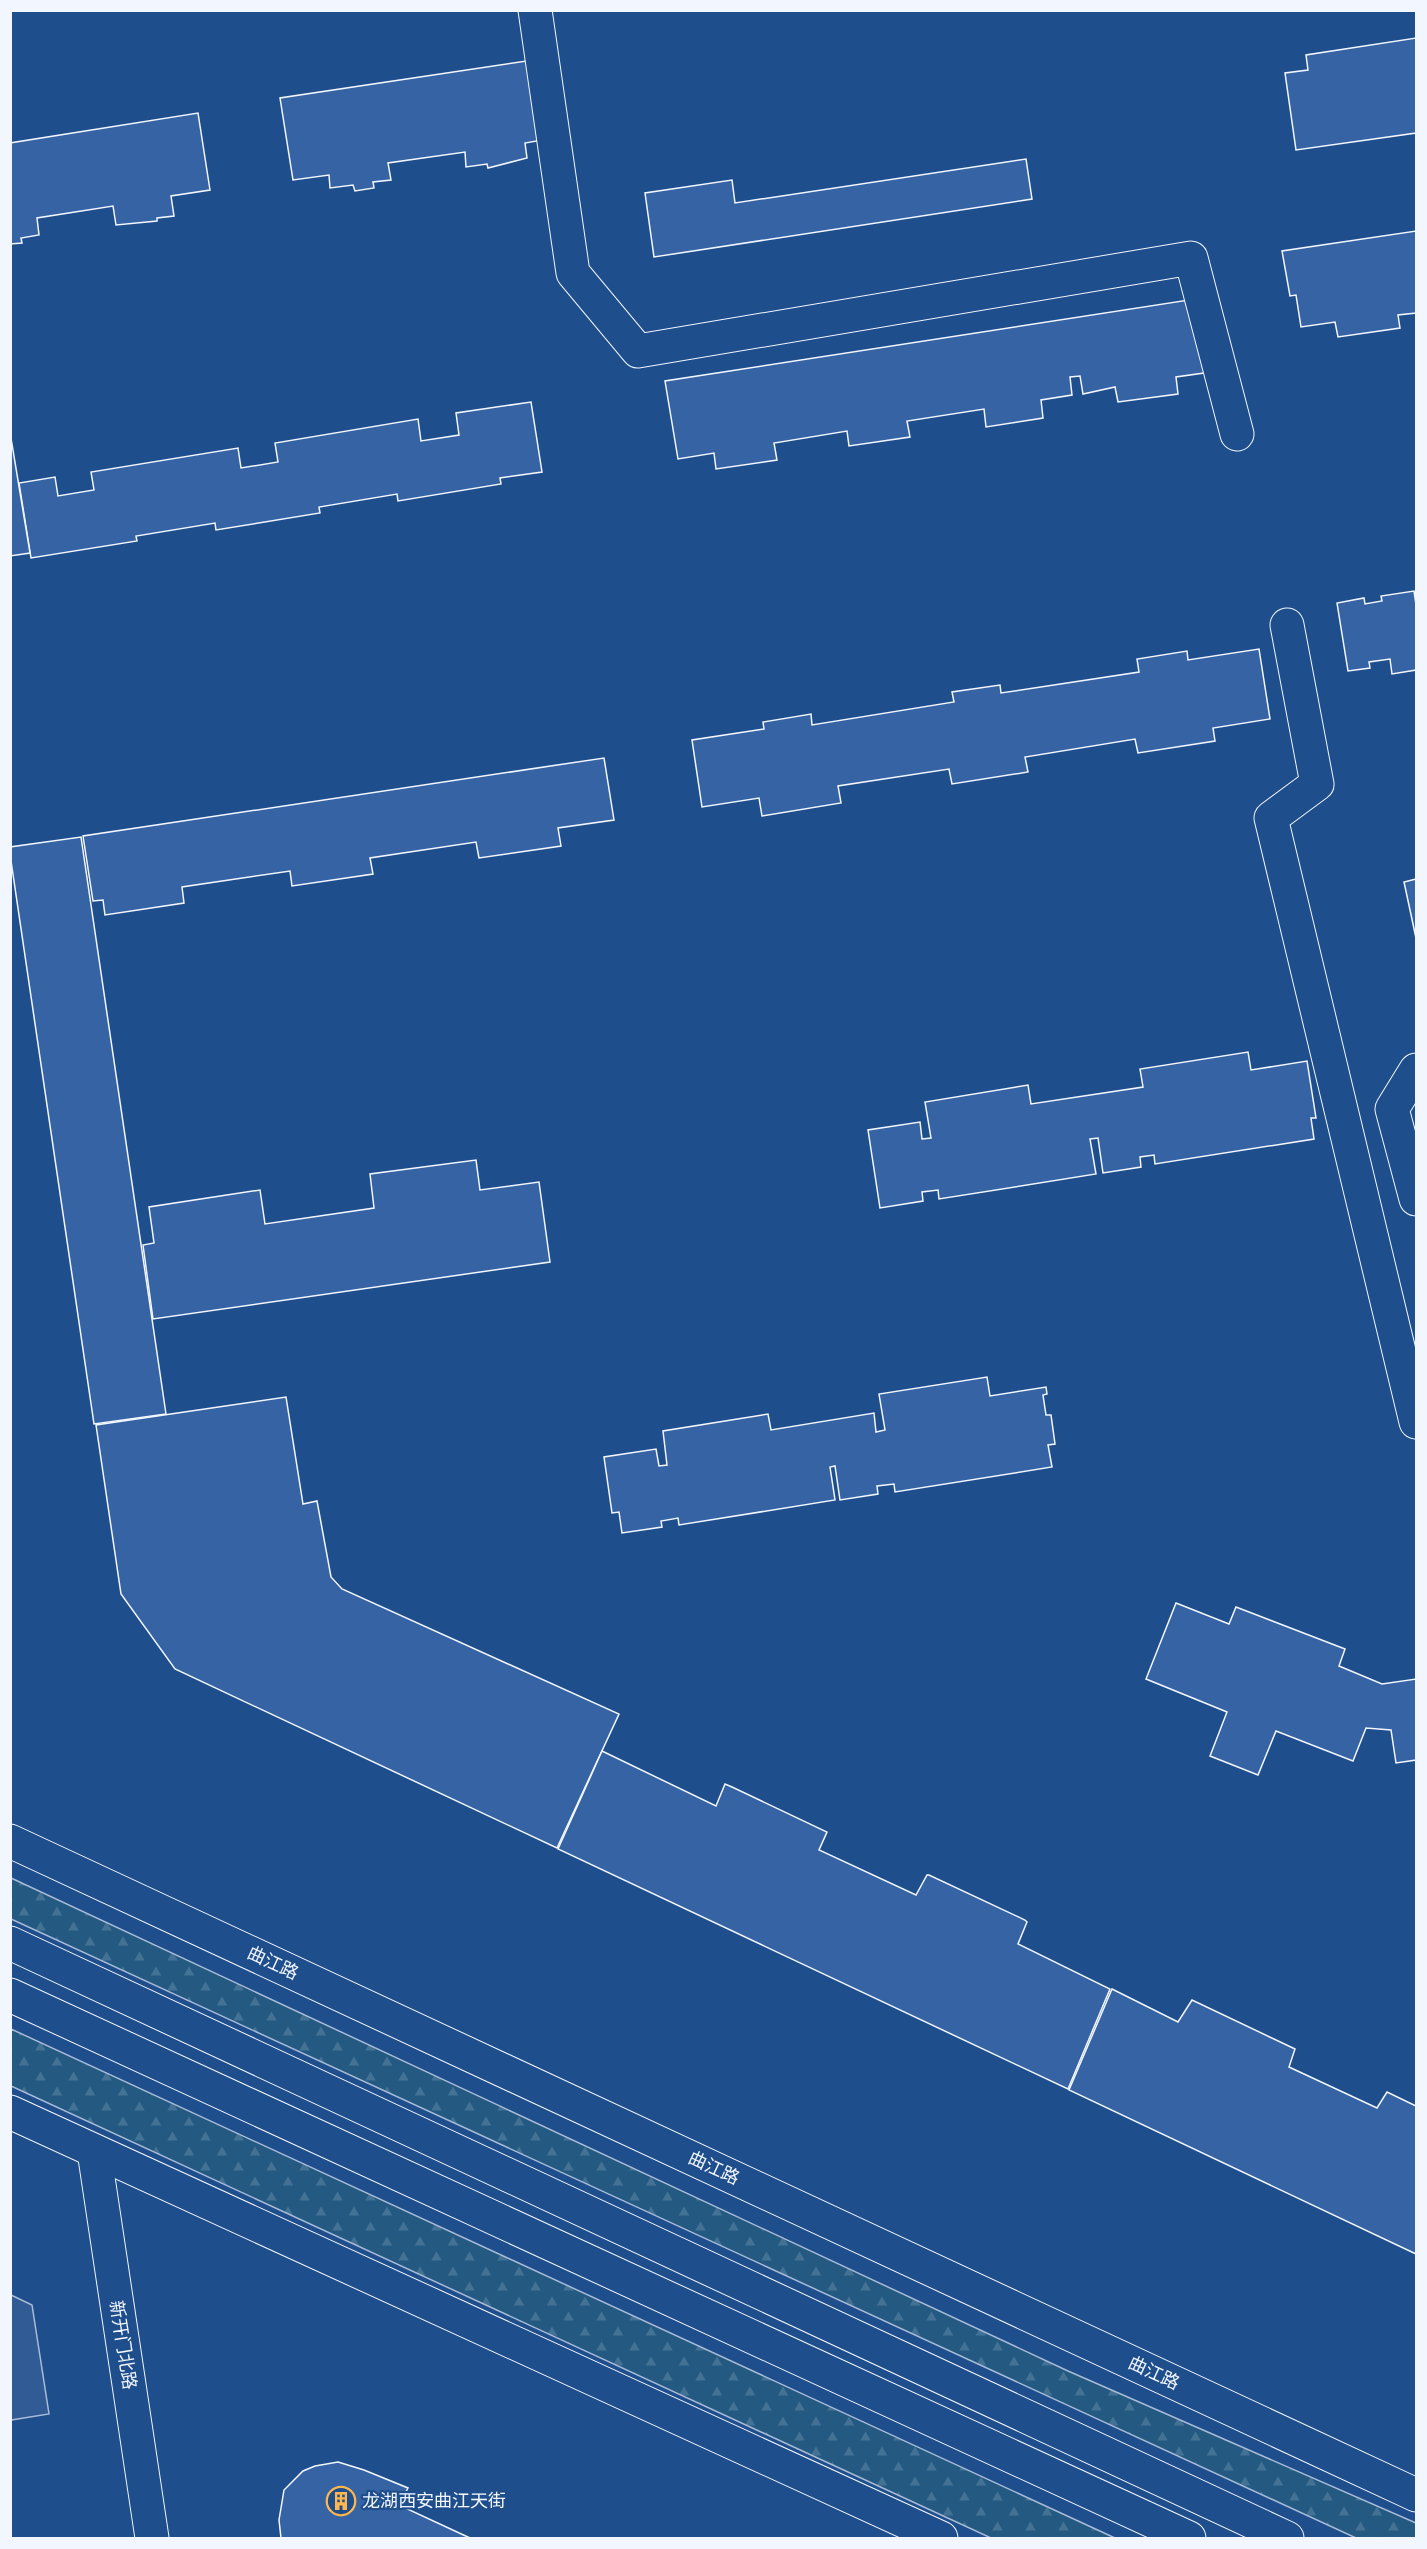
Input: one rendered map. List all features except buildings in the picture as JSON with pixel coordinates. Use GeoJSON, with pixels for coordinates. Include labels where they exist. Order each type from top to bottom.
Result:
{"type":"FeatureCollection","features":[{"type":"Feature","properties":{"kind":"main road"},"geometry":{"type":"LineString","coordinates":[[535,10],[573,273],[638,351],[1191,258],[1237,434]]}},
{"type":"Feature","properties":{"kind":"main road"},"geometry":{"type":"LineString","coordinates":[[1287,625],[1317,784],[1271,818],[1416,1422]]}},
{"type":"Feature","properties":{"kind":"main road"},"geometry":{"type":"LineString","coordinates":[[1416,1070],[1392,1109],[1416,1199]]}},
{"type":"Feature","properties":{"kind":"main road","name":"曲江路"},"geometry":{"type":"LineString","coordinates":[[10,1841],[1416,2494]]}},
{"type":"Feature","properties":{"kind":"main road"},"geometry":{"type":"LineString","coordinates":[[10,1943],[1287,2538]]}},
{"type":"Feature","properties":{"kind":"main road"},"geometry":{"type":"LineString","coordinates":[[10,1995],[1189,2538]]}},
{"type":"Feature","properties":{"kind":"main road"},"geometry":{"type":"LineString","coordinates":[[10,2112],[941,2538]]}},
{"type":"Feature","properties":{"kind":"main road","name":"新开门北路"},"geometry":{"type":"LineString","coordinates":[[94,2151],[152,2538]]}},
{"type":"Feature","properties":{"kind":"green space"},"geometry":{"type":"Polygon","coordinates":[[[11,1878],[1068,2371],[1416,2523],[1416,2538],[1356,2538],[11,1919],[11,1878]]]}},
{"type":"Feature","properties":{"kind":"green space"},"geometry":{"type":"Polygon","coordinates":[[[11,2029],[1115,2538],[991,2538],[11,2086],[11,2029]]]}},
{"type":"Feature","properties":{"kind":"shaded area"},"geometry":{"type":"Polygon","coordinates":[[[11,2295],[32,2305],[49,2414],[11,2420],[11,2295]]]}},
{"type":"Feature","properties":{"kind":"place","name":"龙湖西安曲江天街"},"geometry":{"type":"Point","coordinates":[341,2501]}}]}
